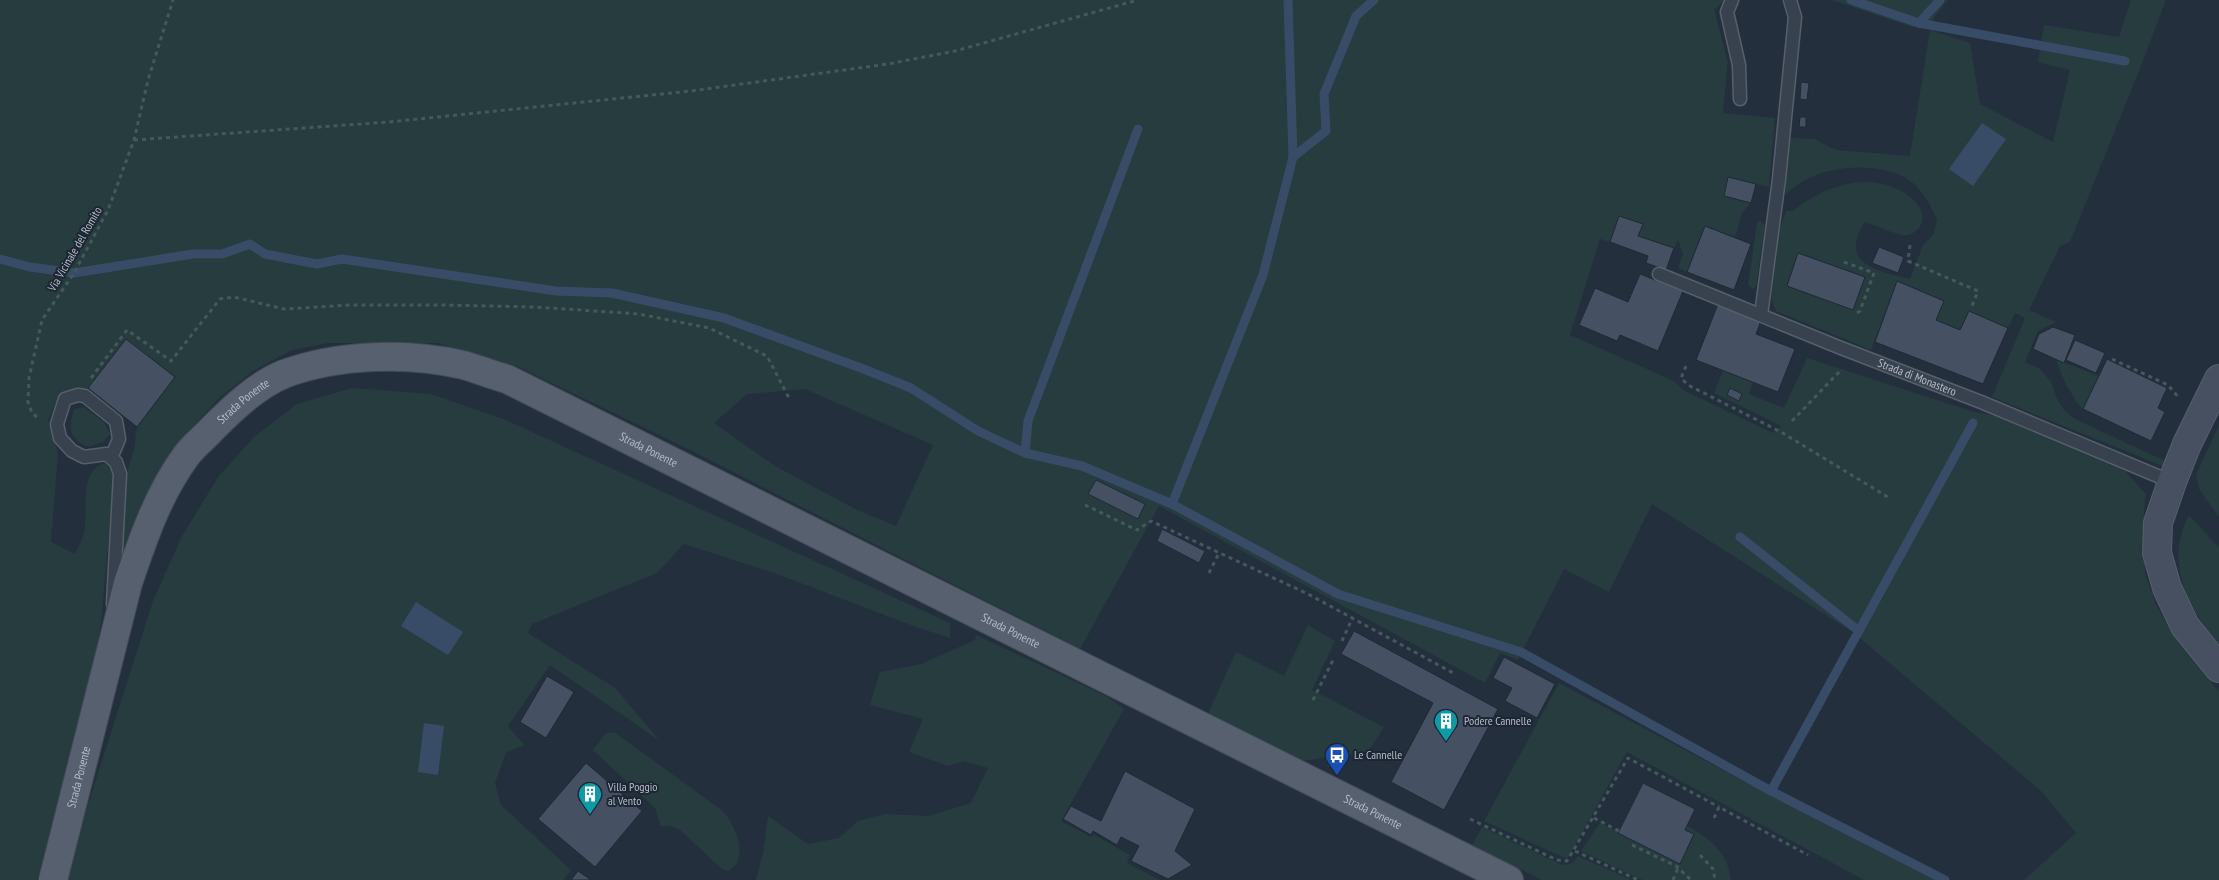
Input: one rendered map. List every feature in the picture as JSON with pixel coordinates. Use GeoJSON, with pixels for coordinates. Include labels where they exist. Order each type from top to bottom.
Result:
{"type":"FeatureCollection","features":[{"type":"Feature","properties":{"kind":"main road","name":"Strada Ponente"},"geometry":{"type":"LineString","coordinates":[[52,880],[117,621],[144,538],[166,488],[187,454],[244,400],[257,390],[284,375],[338,361],[406,356],[464,365],[507,379],[1509,880]]}},
{"type":"Feature","properties":{"kind":"main road"},"geometry":{"type":"LineString","coordinates":[[2219,379],[2172,482],[2158,523],[2157,553],[2167,588],[2185,626],[2219,668]]}},
{"type":"Feature","properties":{"kind":"lane"},"geometry":{"type":"LineString","coordinates":[[1732,0],[1727,12],[1739,65],[1740,99]]}},
{"type":"Feature","properties":{"kind":"lane"},"geometry":{"type":"LineString","coordinates":[[1761,315],[1779,179],[1795,17],[1790,0]]}},
{"type":"Feature","properties":{"kind":"lane","name":"Strada di Monastero"},"geometry":{"type":"LineString","coordinates":[[1659,274],[1856,354],[1982,402],[2172,482]]}},
{"type":"Feature","properties":{"kind":"lane"},"geometry":{"type":"LineString","coordinates":[[111,458],[119,439],[116,420],[84,396],[78,395],[66,399],[58,424],[60,438],[72,451],[84,457],[106,454],[111,458],[116,462],[120,474],[120,511],[112,600],[117,621]]}},
{"type":"Feature","properties":{"kind":"path","name":"Via Vicinale del Romito"},"geometry":{"type":"LineString","coordinates":[[60,438],[32,413],[28,402],[29,378],[42,320],[74,273],[108,210],[134,140],[148,80],[173,0]]}},
{"type":"Feature","properties":{"kind":"path"},"geometry":{"type":"LineString","coordinates":[[134,140],[389,122],[692,91],[888,64],[955,51],[1138,0]]}},
{"type":"Feature","properties":{"kind":"path"},"geometry":{"type":"LineString","coordinates":[[1910,246],[1908,261],[1978,291],[1972,306]]}},
{"type":"Feature","properties":{"kind":"path"},"geometry":{"type":"LineString","coordinates":[[1844,262],[1874,273],[1860,311],[1854,315]]}},
{"type":"Feature","properties":{"kind":"path"},"geometry":{"type":"LineString","coordinates":[[78,395],[127,330],[171,361],[220,299],[234,297],[284,309],[351,305],[443,305],[535,307],[639,314],[710,328],[766,356],[790,400]]}},
{"type":"Feature","properties":{"kind":"path"},"geometry":{"type":"LineString","coordinates":[[1792,421],[1856,354]]}},
{"type":"Feature","properties":{"kind":"path"},"geometry":{"type":"LineString","coordinates":[[2112,359],[2168,385],[2177,395]]}},
{"type":"Feature","properties":{"kind":"path"},"geometry":{"type":"LineString","coordinates":[[1686,366],[1681,378],[1688,385],[1781,432],[1891,499]]}},
{"type":"Feature","properties":{"kind":"path"},"geometry":{"type":"LineString","coordinates":[[1085,506],[1136,530],[1151,521],[1308,594],[1456,674]]}},
{"type":"Feature","properties":{"kind":"path"},"geometry":{"type":"LineString","coordinates":[[1209,573],[1219,553]]}},
{"type":"Feature","properties":{"kind":"path"},"geometry":{"type":"LineString","coordinates":[[1342,641],[1352,619]]}},
{"type":"Feature","properties":{"kind":"path"},"geometry":{"type":"LineString","coordinates":[[1313,700],[1333,660]]}},
{"type":"Feature","properties":{"kind":"path"},"geometry":{"type":"LineString","coordinates":[[1470,818],[1561,861],[1568,861],[1628,758],[1808,855]]}},
{"type":"Feature","properties":{"kind":"path"},"geometry":{"type":"LineString","coordinates":[[1714,818],[1719,807]]}},
{"type":"Feature","properties":{"kind":"path"},"geometry":{"type":"LineString","coordinates":[[1594,818],[1619,831]]}},
{"type":"Feature","properties":{"kind":"path"},"geometry":{"type":"LineString","coordinates":[[1632,845],[1678,868],[1691,880]]}},
{"type":"Feature","properties":{"kind":"path"},"geometry":{"type":"LineString","coordinates":[[1575,851],[1638,880]]}},
{"type":"Feature","properties":{"kind":"path"},"geometry":{"type":"LineString","coordinates":[[1700,855],[1713,869],[1715,880]]}},
{"type":"Feature","properties":{"kind":"path"},"geometry":{"type":"LineString","coordinates":[[1673,880],[1678,868]]}},
{"type":"Feature","properties":{"kind":"green space"},"geometry":{"type":"Polygon","coordinates":[[[0,0],[1724,0],[1714,9],[1728,62],[1723,113],[1775,118],[1769,187],[1756,184],[1724,196],[1751,203],[1742,213],[1735,237],[1705,226],[1687,272],[1678,268],[1683,254],[1678,240],[1674,248],[1638,236],[1642,224],[1619,216],[1610,242],[1600,239],[1570,335],[1674,381],[1683,390],[1773,433],[1781,426],[1714,393],[1723,371],[1753,382],[1749,394],[1784,408],[1807,358],[1974,412],[1995,416],[2125,471],[2146,494],[2144,510],[2145,574],[2157,607],[2177,640],[2219,692],[2219,880],[2024,880],[2076,833],[2041,791],[1854,633],[1652,504],[1609,592],[1564,569],[1518,660],[1500,653],[1485,683],[1159,506],[1080,649],[694,452],[517,366],[437,343],[328,343],[292,350],[253,371],[218,399],[172,450],[154,484],[116,572],[123,542],[126,475],[134,450],[137,427],[175,377],[126,339],[88,388],[61,392],[48,420],[58,453],[51,542],[75,554],[84,532],[86,491],[92,472],[98,466],[108,463],[115,470],[101,623],[93,669],[37,880],[0,880],[0,0]],[[805,389],[747,394],[714,423],[775,466],[857,510],[896,526],[933,445],[805,389]]]}},
{"type":"Feature","properties":{"kind":"green space"},"geometry":{"type":"Polygon","coordinates":[[[1832,0],[1948,0],[1934,17],[1930,30],[1912,27],[1832,0]]]}},
{"type":"Feature","properties":{"kind":"green space"},"geometry":{"type":"Polygon","coordinates":[[[2131,0],[2166,0],[2070,242],[2060,246],[2029,310],[2056,322],[2038,331],[2025,362],[2040,369],[2051,382],[2057,399],[2064,410],[2075,419],[2165,461],[2163,466],[1992,397],[2025,318],[2015,313],[2008,328],[1969,311],[1960,330],[1936,320],[1944,301],[1897,281],[1871,350],[1776,311],[1771,297],[1780,229],[1786,211],[1793,211],[1816,195],[1842,185],[1856,182],[1884,184],[1903,192],[1914,200],[1923,217],[1922,223],[1913,233],[1908,235],[1898,234],[1864,222],[1856,241],[1857,252],[1867,265],[1910,279],[1923,245],[1934,234],[1937,219],[1924,195],[1910,180],[1881,169],[1842,169],[1818,174],[1798,184],[1785,194],[1790,138],[1814,139],[1836,150],[1910,156],[1930,30],[1970,43],[1980,104],[2053,142],[2070,70],[2038,62],[2044,25],[2119,37],[2131,0]]]}},
{"type":"Feature","properties":{"kind":"green space"},"geometry":{"type":"Polygon","coordinates":[[[1760,221],[1765,225],[1756,286],[1753,289],[1748,285],[1757,223],[1760,221]]]}},
{"type":"Feature","properties":{"kind":"green space"},"geometry":{"type":"Polygon","coordinates":[[[2057,360],[2099,376],[2083,409],[2067,386],[2057,360]]]}},
{"type":"Feature","properties":{"kind":"green space"},"geometry":{"type":"Polygon","coordinates":[[[352,388],[431,394],[506,420],[950,623],[950,638],[777,574],[684,544],[657,573],[532,624],[528,633],[615,688],[660,741],[550,665],[508,726],[524,745],[506,753],[495,783],[501,805],[571,870],[563,880],[64,880],[153,601],[181,538],[218,477],[255,436],[297,404],[352,388]]]}},
{"type":"Feature","properties":{"kind":"green space"},"geometry":{"type":"Polygon","coordinates":[[[83,407],[104,422],[110,434],[103,442],[88,447],[76,440],[71,431],[74,409],[83,407]]]}},
{"type":"Feature","properties":{"kind":"green space"},"geometry":{"type":"Polygon","coordinates":[[[2219,425],[2219,517],[2199,489],[2196,475],[2219,425]]]}},
{"type":"Feature","properties":{"kind":"green space"},"geometry":{"type":"Polygon","coordinates":[[[2189,515],[2219,548],[2219,644],[2197,615],[2183,583],[2179,567],[2182,533],[2189,515]]]}},
{"type":"Feature","properties":{"kind":"green space"},"geometry":{"type":"Polygon","coordinates":[[[1308,625],[1335,641],[1312,690],[1384,727],[1369,751],[1302,761],[1208,714],[1236,652],[1284,676],[1308,625]]]}},
{"type":"Feature","properties":{"kind":"green space"},"geometry":{"type":"Polygon","coordinates":[[[976,635],[1106,696],[1124,709],[1061,821],[1091,837],[1093,834],[1130,855],[1127,863],[1160,880],[756,880],[763,853],[768,816],[808,844],[839,838],[858,821],[886,814],[929,816],[971,803],[988,768],[963,761],[948,766],[909,752],[923,719],[870,705],[880,672],[921,664],[975,640],[976,635]]]}},
{"type":"Feature","properties":{"kind":"green space"},"geometry":{"type":"Polygon","coordinates":[[[1559,683],[1936,880],[1864,880],[1627,752],[1567,859],[1484,821],[1559,683]]]}},
{"type":"Feature","properties":{"kind":"green space"},"geometry":{"type":"Polygon","coordinates":[[[614,732],[723,811],[728,817],[739,842],[739,859],[735,866],[728,871],[722,869],[680,830],[671,826],[661,826],[655,808],[593,750],[606,733],[614,732]]]}},
{"type":"Feature","properties":{"kind":"green space"},"geometry":{"type":"Polygon","coordinates":[[[1600,823],[1680,863],[1694,835],[1685,830],[1687,826],[1710,841],[1722,854],[1731,880],[1643,880],[1581,851],[1600,823]]]}},
{"type":"Feature","properties":{"kind":"green space"},"geometry":{"type":"Polygon","coordinates":[[[1482,827],[1562,865],[1572,863],[1578,856],[1632,880],[1542,880],[1472,845],[1482,827]]]}},
{"type":"Feature","properties":{"kind":"water"},"geometry":{"type":"Polygon","coordinates":[[[1982,123],[2006,139],[1973,186],[1949,169],[1982,123]]]}},
{"type":"Feature","properties":{"kind":"water"},"geometry":{"type":"Polygon","coordinates":[[[416,602],[463,632],[448,655],[401,626],[416,602]]]}},
{"type":"Feature","properties":{"kind":"water"},"geometry":{"type":"Polygon","coordinates":[[[424,723],[444,726],[438,775],[418,772],[424,723]]]}},
{"type":"Feature","properties":{"kind":"building"},"geometry":{"type":"Polygon","coordinates":[[[1801,82],[1809,83],[1807,100],[1800,99],[1801,82]]]}},
{"type":"Feature","properties":{"kind":"building"},"geometry":{"type":"Polygon","coordinates":[[[1800,117],[1806,117],[1806,127],[1799,127],[1800,117]]]}},
{"type":"Feature","properties":{"kind":"building"},"geometry":{"type":"Polygon","coordinates":[[[1728,177],[1756,184],[1751,203],[1724,196],[1728,177]]]}},
{"type":"Feature","properties":{"kind":"building"},"geometry":{"type":"Polygon","coordinates":[[[1619,216],[1643,224],[1638,236],[1674,248],[1666,270],[1646,263],[1648,256],[1610,242],[1619,216]]]}},
{"type":"Feature","properties":{"kind":"building"},"geometry":{"type":"Polygon","coordinates":[[[1705,226],[1751,244],[1734,290],[1687,272],[1705,226]]]}},
{"type":"Feature","properties":{"kind":"building"},"geometry":{"type":"Polygon","coordinates":[[[1879,247],[1904,257],[1898,273],[1872,263],[1879,247]]]}},
{"type":"Feature","properties":{"kind":"building"},"geometry":{"type":"Polygon","coordinates":[[[1798,253],[1865,277],[1853,310],[1787,286],[1798,253]]]}},
{"type":"Feature","properties":{"kind":"building"},"geometry":{"type":"Polygon","coordinates":[[[1640,274],[1683,291],[1658,351],[1620,335],[1617,341],[1579,325],[1595,288],[1628,302],[1640,274]]]}},
{"type":"Feature","properties":{"kind":"building"},"geometry":{"type":"Polygon","coordinates":[[[1897,281],[1944,301],[1936,320],[1960,330],[1969,311],[2008,328],[1983,384],[1875,342],[1897,281]]]}},
{"type":"Feature","properties":{"kind":"building"},"geometry":{"type":"Polygon","coordinates":[[[1718,304],[1761,321],[1756,334],[1795,349],[1778,392],[1696,360],[1718,304]]]}},
{"type":"Feature","properties":{"kind":"building"},"geometry":{"type":"Polygon","coordinates":[[[2053,327],[2075,335],[2064,363],[2033,349],[2039,334],[2053,327]]]}},
{"type":"Feature","properties":{"kind":"building"},"geometry":{"type":"Polygon","coordinates":[[[126,339],[175,377],[137,427],[88,388],[126,339]]]}},
{"type":"Feature","properties":{"kind":"building"},"geometry":{"type":"Polygon","coordinates":[[[2075,340],[2105,353],[2096,373],[2066,360],[2075,340]]]}},
{"type":"Feature","properties":{"kind":"building"},"geometry":{"type":"Polygon","coordinates":[[[2107,359],[2167,388],[2158,408],[2165,412],[2151,441],[2083,409],[2107,359]]]}},
{"type":"Feature","properties":{"kind":"building"},"geometry":{"type":"Polygon","coordinates":[[[1730,388],[1742,394],[1739,401],[1727,395],[1730,388]]]}},
{"type":"Feature","properties":{"kind":"building"},"geometry":{"type":"Polygon","coordinates":[[[1096,480],[1145,504],[1138,519],[1088,494],[1096,480]]]}},
{"type":"Feature","properties":{"kind":"building"},"geometry":{"type":"Polygon","coordinates":[[[1162,529],[1205,551],[1199,563],[1157,541],[1162,529]]]}},
{"type":"Feature","properties":{"kind":"building","name":"Podere Cannelle"},"geometry":{"type":"Polygon","coordinates":[[[1354,631],[1498,709],[1444,810],[1391,782],[1433,703],[1341,654],[1354,631]]]}},
{"type":"Feature","properties":{"kind":"building"},"geometry":{"type":"Polygon","coordinates":[[[1504,657],[1555,684],[1537,718],[1505,701],[1512,688],[1493,678],[1504,657]]]}},
{"type":"Feature","properties":{"kind":"building"},"geometry":{"type":"Polygon","coordinates":[[[547,676],[574,692],[546,738],[520,722],[547,676]]]}},
{"type":"Feature","properties":{"kind":"building","name":"Villa Poggio al Vento"},"geometry":{"type":"Polygon","coordinates":[[[586,763],[642,811],[595,867],[538,819],[586,763]]]}},
{"type":"Feature","properties":{"kind":"building"},"geometry":{"type":"Polygon","coordinates":[[[1125,771],[1195,809],[1175,851],[1192,865],[1168,879],[1131,861],[1139,846],[1121,837],[1117,845],[1093,831],[1091,835],[1063,819],[1071,806],[1101,821],[1125,771]]]}},
{"type":"Feature","properties":{"kind":"building"},"geometry":{"type":"Polygon","coordinates":[[[1643,783],[1695,809],[1685,830],[1694,834],[1680,864],[1618,833],[1643,783]]]}},
{"type":"Feature","properties":{"kind":"building"},"geometry":{"type":"Polygon","coordinates":[[[578,871],[591,880],[571,880],[578,871]]]}},
{"type":"Feature","properties":{"kind":"waterway"},"geometry":{"type":"LineString","coordinates":[[1172,504],[1263,275],[1293,157],[1288,0]]}},
{"type":"Feature","properties":{"kind":"waterway"},"geometry":{"type":"LineString","coordinates":[[1293,157],[1326,131],[1324,94],[1356,16],[1374,0]]}},
{"type":"Feature","properties":{"kind":"waterway"},"geometry":{"type":"LineString","coordinates":[[1851,0],[1919,23],[2125,61]]}},
{"type":"Feature","properties":{"kind":"waterway"},"geometry":{"type":"LineString","coordinates":[[1919,23],[1940,0]]}},
{"type":"Feature","properties":{"kind":"waterway"},"geometry":{"type":"LineString","coordinates":[[1025,453],[1028,421],[1138,129]]}},
{"type":"Feature","properties":{"kind":"waterway"},"geometry":{"type":"LineString","coordinates":[[0,259],[30,267],[74,273],[193,254],[222,254],[250,244],[265,254],[317,264],[342,259],[556,291],[612,293],[724,318],[911,388],[978,431],[1025,453],[1082,466],[1172,504],[1338,594],[1521,652],[1771,791],[1945,880]]}},
{"type":"Feature","properties":{"kind":"waterway"},"geometry":{"type":"LineString","coordinates":[[1771,791],[1973,423]]}},
{"type":"Feature","properties":{"kind":"waterway"},"geometry":{"type":"LineString","coordinates":[[1740,537],[1859,631]]}},
{"type":"Feature","properties":{"kind":"place","name":"Podere Cannelle"},"geometry":{"type":"Point","coordinates":[1446,742]}},
{"type":"Feature","properties":{"kind":"place","name":"Le Cannelle"},"geometry":{"type":"Point","coordinates":[1337,776]}},
{"type":"Feature","properties":{"kind":"place","name":"Villa Poggio al Vento"},"geometry":{"type":"Point","coordinates":[590,815]}}]}
